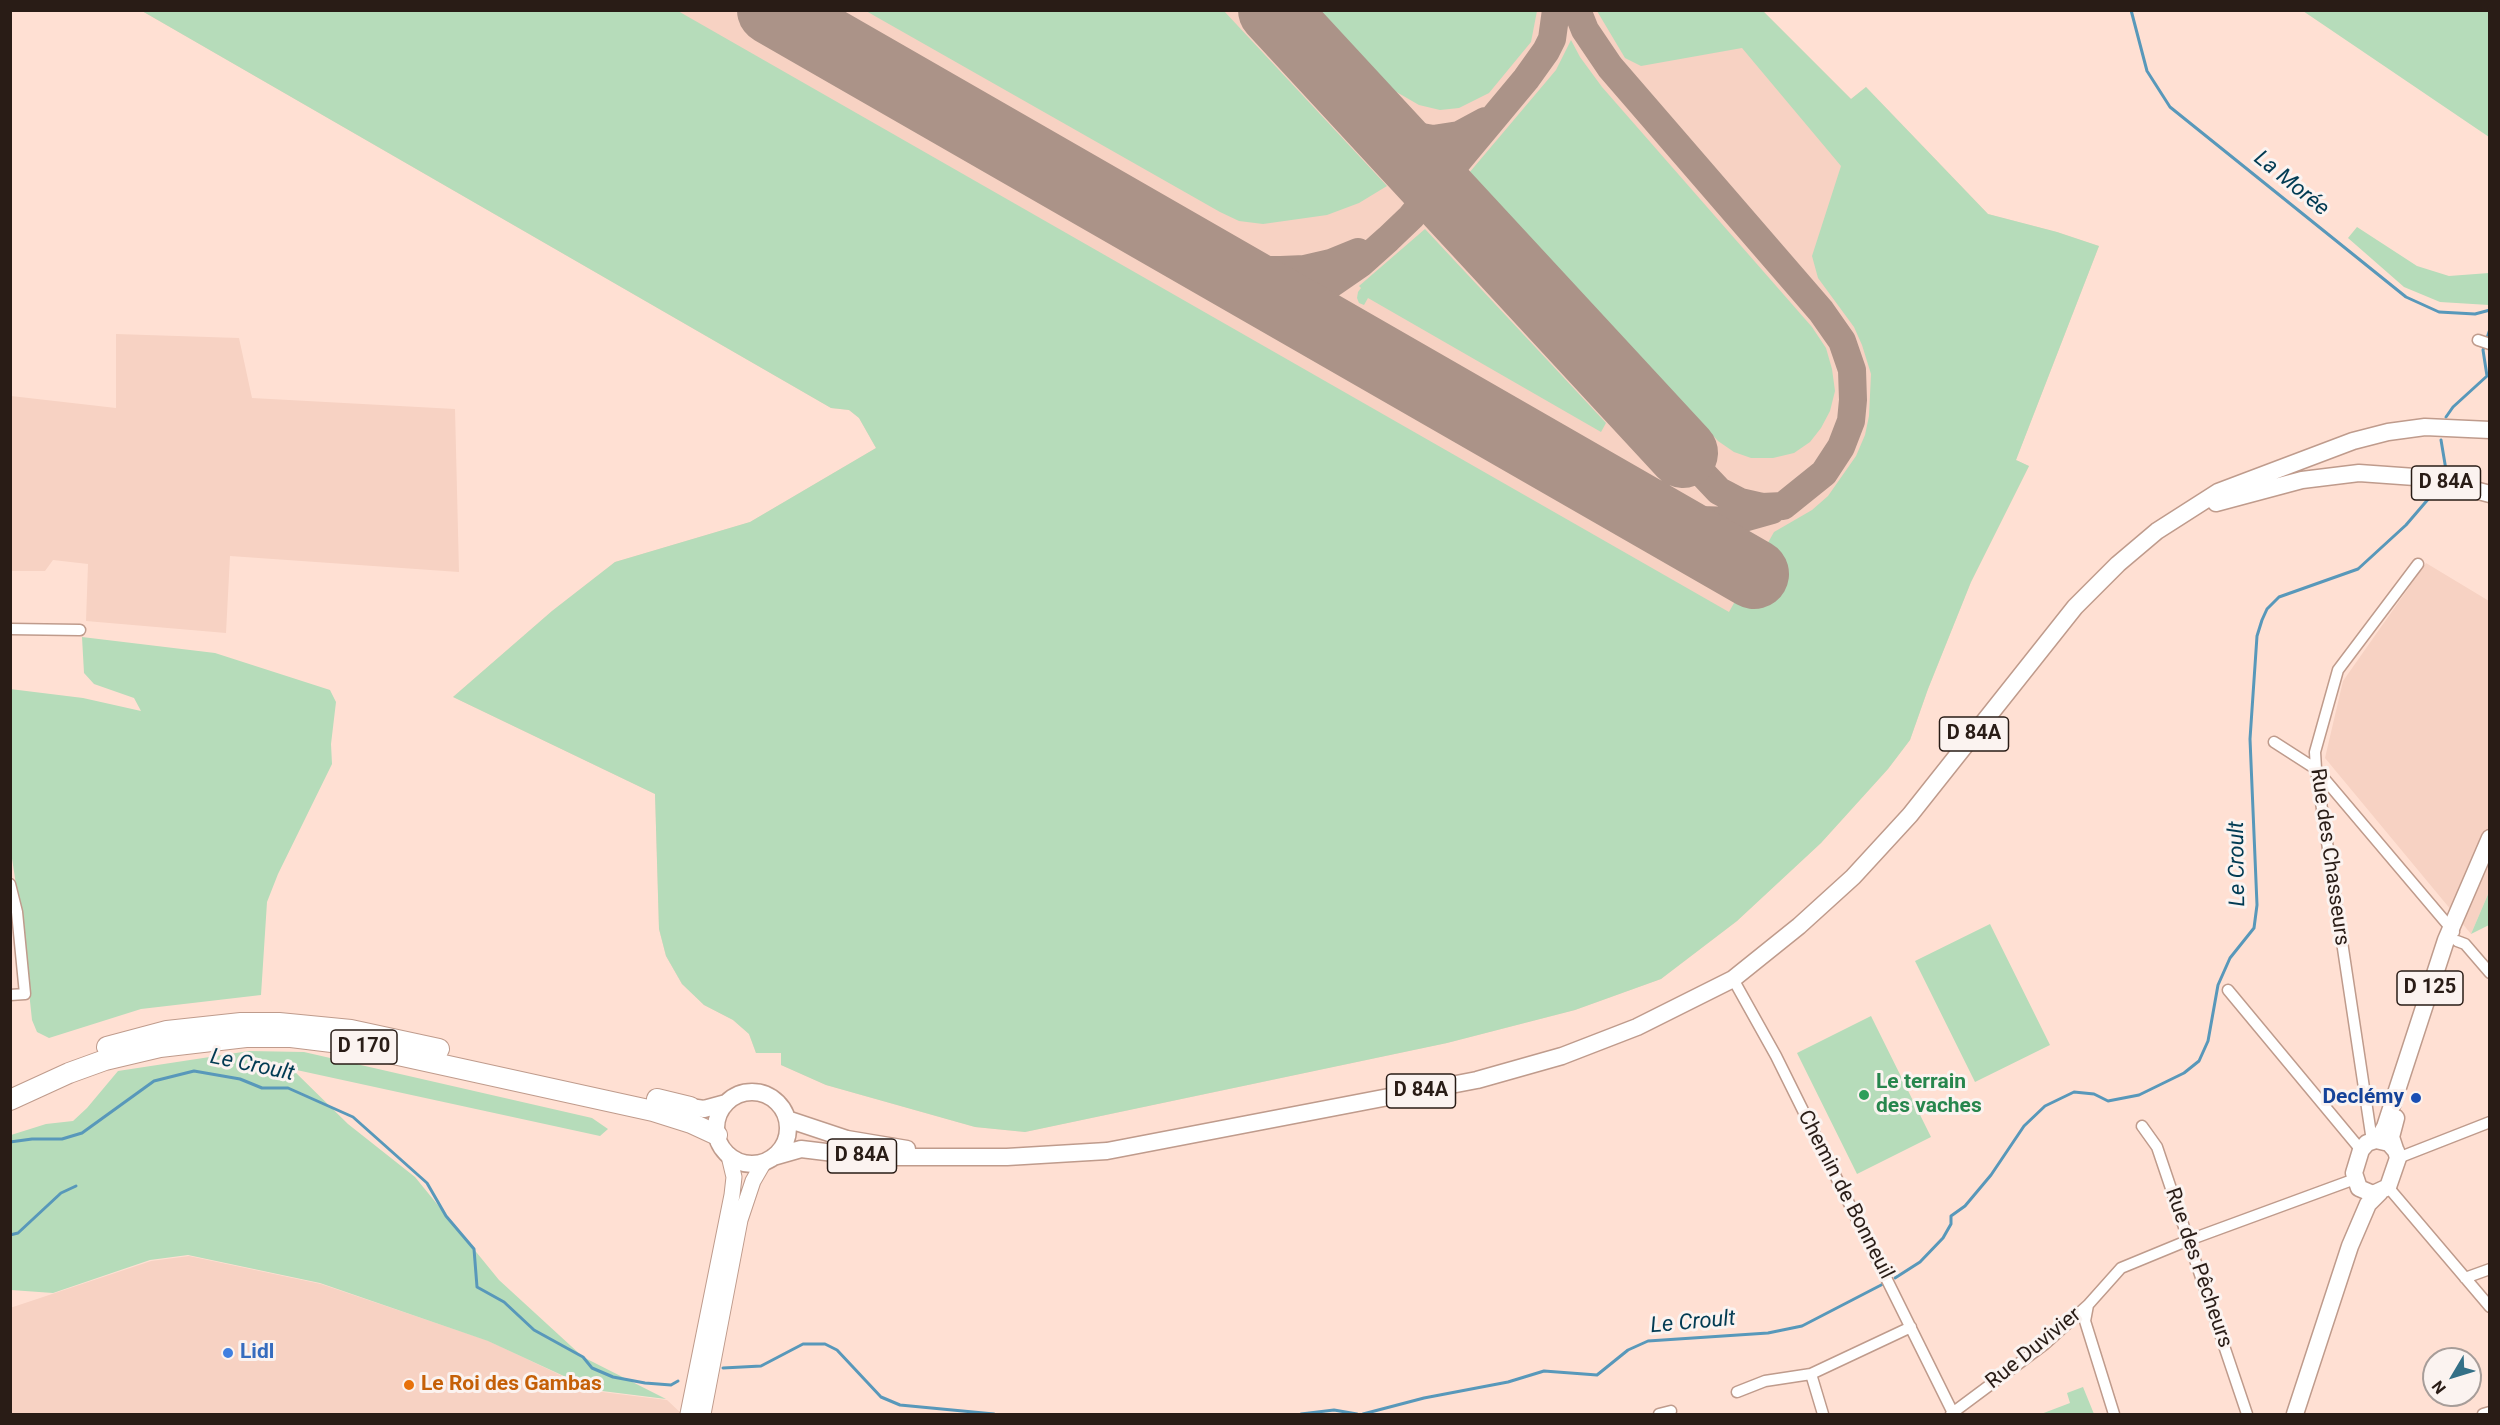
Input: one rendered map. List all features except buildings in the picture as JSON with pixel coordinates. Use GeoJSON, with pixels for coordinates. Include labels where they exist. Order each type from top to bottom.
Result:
{"type":"FeatureCollection","features":[{"type":"Feature","properties":{"kind":"highway","name":"D 170"},"geometry":{"type":"LineString","coordinates":[[10,1086],[63,1061],[133,1039],[201,1027],[279,1023],[351,1030],[690,1107]]}},
{"type":"Feature","properties":{"kind":"highway","name":"D 170"},"geometry":{"type":"LineString","coordinates":[[10,1100],[69,1073],[105,1060],[160,1047],[246,1037],[291,1037],[348,1044],[653,1111],[691,1123],[717,1135]]}},
{"type":"Feature","properties":{"kind":"main road","name":"D 84A"},"geometry":{"type":"LineString","coordinates":[[769,1160],[801,1149],[867,1157],[1007,1157],[1107,1151],[1477,1080],[1526,1068],[1572,1053],[1637,1027],[1733,979],[1836,893],[1899,828],[2088,593],[2136,548],[2174,520],[2218,492],[2362,438],[2425,427],[2490,430]]}},
{"type":"Feature","properties":{"kind":"main road","name":"D 84A"},"geometry":{"type":"LineString","coordinates":[[2174,520],[2222,501],[2273,487],[2325,476],[2359,473],[2428,478],[2490,494]]}},
{"type":"Feature","properties":{"kind":"main road","name":"D 125"},"geometry":{"type":"LineString","coordinates":[[2370,1143],[2380,1136],[2385,1126],[2490,838]]}},
{"type":"Feature","properties":{"kind":"main road","name":"D 125"},"geometry":{"type":"LineString","coordinates":[[2396,1154],[2392,1130],[2454,934],[2490,861]]}},
{"type":"Feature","properties":{"kind":"main road","name":"D 84A"},"geometry":{"type":"LineString","coordinates":[[1691,1000],[1730,972],[1774,946]]}},
{"type":"Feature","properties":{"kind":"main road"},"geometry":{"type":"LineString","coordinates":[[688,1414],[734,1177],[729,1156],[717,1135],[716,1124],[719,1112],[726,1103],[735,1096],[756,1092],[776,1101],[787,1119],[786,1141],[753,1181],[740,1220],[703,1414]]}},
{"type":"Feature","properties":{"kind":"main road","name":"D 170"},"geometry":{"type":"LineString","coordinates":[[690,1107],[704,1109],[726,1103]]}},
{"type":"Feature","properties":{"kind":"main road","name":"D 84A"},"geometry":{"type":"LineString","coordinates":[[787,1119],[847,1139],[952,1156]]}},
{"type":"Feature","properties":{"kind":"main road"},"geometry":{"type":"LineString","coordinates":[[2295,1414],[2350,1246],[2368,1204],[2384,1189],[2396,1154],[2387,1141],[2370,1143],[2355,1169],[2360,1202],[2350,1246]]}},
{"type":"Feature","properties":{"kind":"main road"},"geometry":{"type":"LineString","coordinates":[[729,1156],[746,1164],[769,1160]]}},
{"type":"Feature","properties":{"kind":"main road"},"geometry":{"type":"LineString","coordinates":[[2357,1184],[2366,1192],[2384,1189]]}},
{"type":"Feature","properties":{"kind":"street"},"geometry":{"type":"LineString","coordinates":[[2478,340],[2490,344]]}},
{"type":"Feature","properties":{"kind":"street","name":"Rue des Chasseurs"},"geometry":{"type":"LineString","coordinates":[[2370,1143],[2315,752],[2338,670],[2418,564]]}},
{"type":"Feature","properties":{"kind":"street"},"geometry":{"type":"LineString","coordinates":[[10,629],[81,630]]}},
{"type":"Feature","properties":{"kind":"street"},"geometry":{"type":"LineString","coordinates":[[2274,742],[2316,769],[2454,934],[2490,973]]}},
{"type":"Feature","properties":{"kind":"street"},"geometry":{"type":"LineString","coordinates":[[10,884],[17,912],[25,994],[10,995]]}},
{"type":"Feature","properties":{"kind":"street","name":"Chemin de Bonneuil"},"geometry":{"type":"LineString","coordinates":[[1733,979],[1776,1056],[1952,1414]]}},
{"type":"Feature","properties":{"kind":"street"},"geometry":{"type":"LineString","coordinates":[[2228,990],[2370,1143]]}},
{"type":"Feature","properties":{"kind":"street"},"geometry":{"type":"LineString","coordinates":[[2396,1154],[2490,1122]]}},
{"type":"Feature","properties":{"kind":"street","name":"Rue des Pêcheurs"},"geometry":{"type":"LineString","coordinates":[[2142,1126],[2157,1147],[2247,1414]]}},
{"type":"Feature","properties":{"kind":"street","name":"Rue Duvivier"},"geometry":{"type":"LineString","coordinates":[[1952,1414],[2045,1344],[2088,1305],[2121,1268],[2189,1240],[2357,1184]]}},
{"type":"Feature","properties":{"kind":"street"},"geometry":{"type":"LineString","coordinates":[[2384,1189],[2490,1307]]}},
{"type":"Feature","properties":{"kind":"street"},"geometry":{"type":"LineString","coordinates":[[2465,1278],[2490,1269]]}},
{"type":"Feature","properties":{"kind":"street"},"geometry":{"type":"LineString","coordinates":[[2088,1305],[2085,1320],[2114,1414]]}},
{"type":"Feature","properties":{"kind":"street"},"geometry":{"type":"LineString","coordinates":[[1737,1392],[1765,1381],[1811,1374],[1911,1327]]}},
{"type":"Feature","properties":{"kind":"street"},"geometry":{"type":"LineString","coordinates":[[1811,1374],[1823,1414]]}},
{"type":"Feature","properties":{"kind":"street"},"geometry":{"type":"LineString","coordinates":[[1659,1414],[1671,1411]]}},
{"type":"Feature","properties":{"kind":"street"},"geometry":{"type":"LineString","coordinates":[[2483,1414],[2490,1412]]}},
{"type":"Feature","properties":{"kind":"shaded area"},"geometry":{"type":"Polygon","coordinates":[[[142,11],[1763,11],[1851,99],[1866,87],[1988,214],[2057,232],[2099,246],[2016,460],[2029,466],[1971,582],[1910,740],[1888,769],[1821,843],[1737,921],[1661,979],[1575,1010],[1447,1043],[1025,1132],[975,1127],[826,1085],[781,1065],[781,1053],[756,1053],[749,1034],[733,1020],[704,1005],[682,984],[666,956],[659,929],[655,794],[453,697],[552,611],[615,562],[750,522],[876,448],[859,418],[849,410],[831,408],[142,11]]]}},
{"type":"Feature","properties":{"kind":"shaded area"},"geometry":{"type":"Polygon","coordinates":[[[116,334],[239,338],[252,398],[455,409],[459,572],[230,556],[226,633],[86,621],[88,564],[53,560],[45,571],[11,571],[11,396],[116,408],[116,334]]]}},
{"type":"Feature","properties":{"kind":"shaded area"},"geometry":{"type":"Polygon","coordinates":[[[2426,563],[2489,601],[2489,892],[2471,934],[2325,758],[2343,681],[2426,563]]]}},
{"type":"Feature","properties":{"kind":"shaded area"},"geometry":{"type":"Polygon","coordinates":[[[189,1256],[321,1284],[489,1341],[594,1391],[667,1400],[682,1414],[11,1414],[10,1308],[151,1261],[189,1256]]]}},
{"type":"Feature","properties":{"kind":"green space"},"geometry":{"type":"Polygon","coordinates":[[[142,11],[678,11],[1729,612],[1774,532],[1812,510],[1828,496],[1856,456],[1865,435],[1869,416],[1871,374],[1854,327],[1818,278],[1812,256],[1841,166],[1742,48],[1641,66],[1625,58],[1597,11],[1763,11],[1851,99],[1866,87],[1988,214],[2057,232],[2099,246],[2016,460],[2029,466],[1971,582],[1910,740],[1888,769],[1821,843],[1737,921],[1661,979],[1575,1010],[1447,1043],[1025,1132],[975,1127],[826,1085],[781,1065],[781,1053],[756,1053],[749,1034],[733,1020],[704,1005],[682,984],[666,956],[659,929],[655,794],[453,697],[552,611],[615,562],[750,522],[876,448],[859,418],[849,410],[831,408],[142,11]]]}},
{"type":"Feature","properties":{"kind":"green space"},"geometry":{"type":"Polygon","coordinates":[[[866,11],[1224,11],[1387,186],[1359,203],[1327,215],[1263,224],[1239,221],[866,11]]]}},
{"type":"Feature","properties":{"kind":"green space"},"geometry":{"type":"Polygon","coordinates":[[[1320,11],[1537,11],[1531,42],[1489,93],[1459,108],[1440,110],[1419,105],[1393,90],[1320,11]]]}},
{"type":"Feature","properties":{"kind":"green space"},"geometry":{"type":"Polygon","coordinates":[[[2303,11],[2489,11],[2489,137],[2303,11]]]}},
{"type":"Feature","properties":{"kind":"green space"},"geometry":{"type":"Polygon","coordinates":[[[1571,40],[1580,57],[1602,87],[1812,327],[1826,348],[1835,391],[1830,411],[1810,442],[1794,453],[1773,458],[1751,458],[1734,452],[1718,441],[1469,173],[1556,70],[1571,40]]]}},
{"type":"Feature","properties":{"kind":"green space"},"geometry":{"type":"Polygon","coordinates":[[[2357,227],[2417,266],[2449,276],[2489,273],[2489,305],[2440,302],[2404,287],[2348,238],[2357,227]]]}},
{"type":"Feature","properties":{"kind":"green space"},"geometry":{"type":"Polygon","coordinates":[[[1425,229],[1606,423],[1601,432],[1368,298],[1364,305],[1359,303],[1357,298],[1361,288],[1359,286],[1425,229]]]}},
{"type":"Feature","properties":{"kind":"green space"},"geometry":{"type":"Polygon","coordinates":[[[82,637],[215,653],[330,690],[336,702],[331,744],[332,764],[278,874],[267,902],[261,995],[141,1009],[49,1038],[37,1032],[32,1020],[21,917],[11,852],[10,689],[83,698],[141,711],[134,698],[94,684],[84,673],[82,637]]]}},
{"type":"Feature","properties":{"kind":"green space"},"geometry":{"type":"Polygon","coordinates":[[[2489,892],[2489,925],[2471,934],[2489,892]]]}},
{"type":"Feature","properties":{"kind":"green space"},"geometry":{"type":"Polygon","coordinates":[[[1990,924],[2050,1045],[1975,1082],[1915,961],[1990,924]]]}},
{"type":"Feature","properties":{"kind":"green space","name":"Le terrain des vaches"},"geometry":{"type":"Polygon","coordinates":[[[1871,1016],[1931,1137],[1857,1174],[1797,1053],[1871,1016]]]}},
{"type":"Feature","properties":{"kind":"green space"},"geometry":{"type":"Polygon","coordinates":[[[249,1051],[304,1052],[592,1118],[608,1129],[600,1136],[292,1069],[348,1124],[415,1177],[499,1280],[583,1357],[666,1399],[594,1390],[488,1341],[320,1283],[188,1255],[150,1260],[53,1293],[11,1290],[11,1135],[46,1124],[73,1121],[118,1071],[249,1051]]]}},
{"type":"Feature","properties":{"kind":"green space"},"geometry":{"type":"Polygon","coordinates":[[[2083,1387],[2094,1414],[2041,1414],[2070,1403],[2067,1393],[2083,1387]]]}},
{"type":"Feature","properties":{"kind":"waterway","name":"La Morée"},"geometry":{"type":"LineString","coordinates":[[2131,10],[2147,71],[2170,107],[2406,297],[2439,312],[2475,314],[2490,310]]}},
{"type":"Feature","properties":{"kind":"waterway","name":"Le Croult"},"geometry":{"type":"LineString","coordinates":[[2446,417],[2453,407],[2487,376],[2483,350],[2490,329]]}},
{"type":"Feature","properties":{"kind":"waterway","name":"Le Croult"},"geometry":{"type":"LineString","coordinates":[[2441,440],[2446,470]]}},
{"type":"Feature","properties":{"kind":"waterway","name":"Le Croult"},"geometry":{"type":"LineString","coordinates":[[1895,1278],[1920,1262],[1943,1238],[1951,1224],[1951,1216],[1965,1206],[1991,1175],[2024,1126],[2045,1106],[2074,1092],[2094,1094],[2108,1101],[2139,1095],[2184,1073],[2199,1061],[2208,1041],[2218,985],[2230,958],[2254,928],[2257,905],[2250,739],[2257,636],[2262,620],[2267,609],[2279,597],[2358,569],[2406,525],[2436,490]]}},
{"type":"Feature","properties":{"kind":"waterway","name":"Le Croult"},"geometry":{"type":"LineString","coordinates":[[10,1142],[62,1139],[82,1133],[154,1081],[194,1071],[240,1079],[262,1088],[288,1088],[353,1117],[427,1183],[446,1216],[474,1249],[477,1287],[504,1302],[534,1330],[583,1357],[592,1368],[613,1377],[671,1385],[678,1381]]}},
{"type":"Feature","properties":{"kind":"waterway"},"geometry":{"type":"LineString","coordinates":[[10,1235],[18,1233],[61,1193],[76,1186]]}},
{"type":"Feature","properties":{"kind":"waterway","name":"Le Croult"},"geometry":{"type":"LineString","coordinates":[[1363,1414],[1424,1398],[1508,1382],[1544,1371],[1597,1375],[1628,1350],[1648,1341],[1768,1333],[1802,1326],[1885,1283]]}},
{"type":"Feature","properties":{"kind":"waterway","name":"Le Croult"},"geometry":{"type":"LineString","coordinates":[[723,1368],[761,1366],[803,1344],[825,1344],[837,1350],[881,1397],[900,1405],[994,1414]]}},
{"type":"Feature","properties":{"kind":"waterway","name":"Le Croult"},"geometry":{"type":"LineString","coordinates":[[1301,1414],[1334,1410],[1357,1414]]}},
{"type":"Feature","properties":{"kind":"taxiway"},"geometry":{"type":"LineString","coordinates":[[1251,285],[1276,292],[1303,293],[1331,284],[1360,264],[1388,239],[1411,217],[1526,79],[1552,39],[1556,10]]}},
{"type":"Feature","properties":{"kind":"taxiway"},"geometry":{"type":"LineString","coordinates":[[1577,10],[1585,30],[1610,67],[1821,311],[1842,341],[1852,370],[1851,421],[1841,447],[1824,473],[1783,506],[1762,507],[1740,502],[1719,491],[1683,453]]}},
{"type":"Feature","properties":{"kind":"taxiway"},"geometry":{"type":"LineString","coordinates":[[1370,115],[1405,134],[1433,139],[1459,135],[1485,121]]}},
{"type":"Feature","properties":{"kind":"taxiway"},"geometry":{"type":"LineString","coordinates":[[1197,254],[1254,270],[1281,270],[1305,269],[1331,263],[1358,252]]}},
{"type":"Feature","properties":{"kind":"taxiway"},"geometry":{"type":"LineString","coordinates":[[1625,500],[1664,513],[1701,520],[1733,521],[1772,510]]}},
{"type":"Feature","properties":{"kind":"runway"},"geometry":{"type":"LineString","coordinates":[[772,10],[1754,574]]}},
{"type":"Feature","properties":{"kind":"runway"},"geometry":{"type":"LineString","coordinates":[[1273,10],[1683,453]]}},
{"type":"Feature","properties":{"kind":"place","name":"Le terrain des vaches"},"geometry":{"type":"Point","coordinates":[1864,1095]}},
{"type":"Feature","properties":{"kind":"place","name":"Declémy"},"geometry":{"type":"Point","coordinates":[2416,1098]}},
{"type":"Feature","properties":{"kind":"place","name":"Lidl"},"geometry":{"type":"Point","coordinates":[228,1353]}},
{"type":"Feature","properties":{"kind":"place","name":"Le Roi des Gambas"},"geometry":{"type":"Point","coordinates":[409,1385]}}]}
